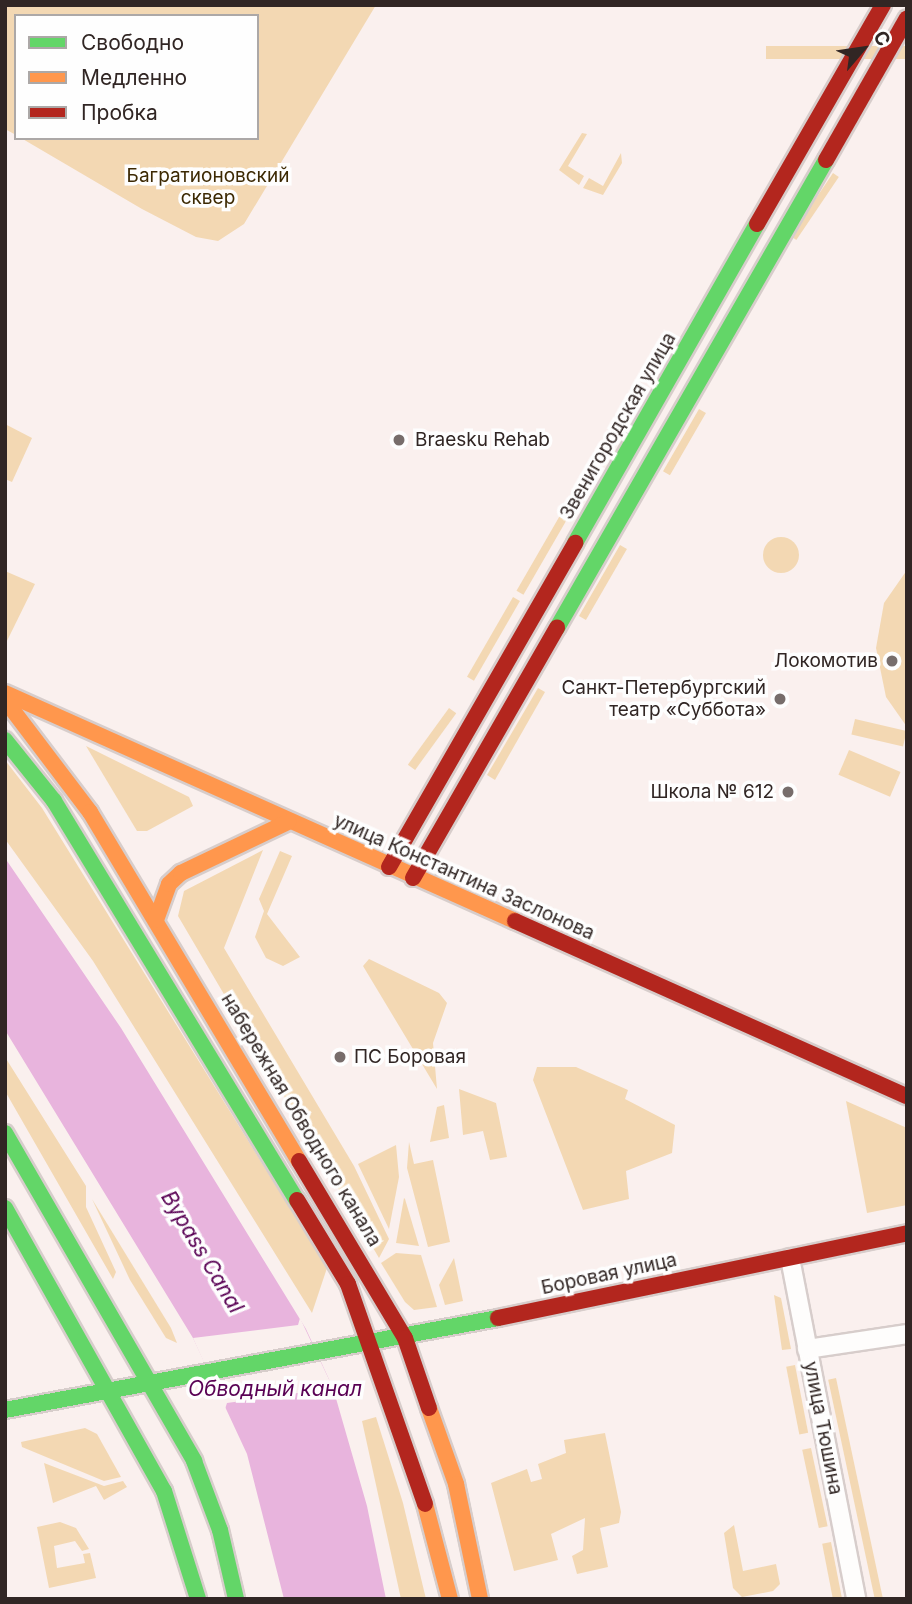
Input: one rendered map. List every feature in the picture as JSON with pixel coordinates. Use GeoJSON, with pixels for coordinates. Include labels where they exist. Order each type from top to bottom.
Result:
{"type":"FeatureCollection","features":[{"type":"Feature","properties":{"kind":"street","name":"Звенигородская улица"},"geometry":{"type":"LineString","coordinates":[[389,867],[883,5]]}},
{"type":"Feature","properties":{"kind":"street"},"geometry":{"type":"LineString","coordinates":[[413,878],[907,18]]}},
{"type":"Feature","properties":{"kind":"street","name":"улица Константина Заслонова"},"geometry":{"type":"LineString","coordinates":[[5,692],[413,878],[907,1096]]}},
{"type":"Feature","properties":{"kind":"street","name":"набережная Обводного канала"},"geometry":{"type":"LineString","coordinates":[[5,700],[90,812],[405,1338],[456,1484],[480,1599]]}},
{"type":"Feature","properties":{"kind":"street"},"geometry":{"type":"LineString","coordinates":[[5,740],[47,790],[140,938],[348,1284],[372,1344],[419,1481],[450,1599]]}},
{"type":"Feature","properties":{"kind":"street"},"geometry":{"type":"LineString","coordinates":[[156,920],[165,892],[180,873],[288,822]]}},
{"type":"Feature","properties":{"kind":"street"},"geometry":{"type":"LineString","coordinates":[[5,1133],[150,1382],[201,1476],[236,1599]]}},
{"type":"Feature","properties":{"kind":"street"},"geometry":{"type":"LineString","coordinates":[[5,1208],[109,1390],[174,1513],[198,1599]]}},
{"type":"Feature","properties":{"kind":"street","name":"Боровая улица"},"geometry":{"type":"LineString","coordinates":[[150,1382],[405,1338],[907,1233]]}},
{"type":"Feature","properties":{"kind":"street","name":"улица Тюшина"},"geometry":{"type":"LineString","coordinates":[[789,1258],[856,1599]]}},
{"type":"Feature","properties":{"kind":"street"},"geometry":{"type":"LineString","coordinates":[[807,1349],[907,1334]]}},
{"type":"Feature","properties":{"kind":"street"},"geometry":{"type":"LineString","coordinates":[[5,1410],[150,1382]]}},
{"type":"Feature","properties":{"kind":"green space","name":"Багратионовский сквер"},"geometry":{"type":"Polygon","coordinates":[[[5,5],[376,5],[244,224],[218,241],[196,237],[142,209],[24,140],[259,140],[259,14],[14,14],[14,134],[5,129],[5,5]]]}},
{"type":"Feature","properties":{"kind":"green space"},"geometry":{"type":"Polygon","coordinates":[[[766,46],[907,46],[907,59],[766,59],[766,46]]]}},
{"type":"Feature","properties":{"kind":"green space"},"geometry":{"type":"Polygon","coordinates":[[[582,133],[587,134],[568,166],[584,176],[579,185],[559,170],[582,133]]]}},
{"type":"Feature","properties":{"kind":"green space"},"geometry":{"type":"Polygon","coordinates":[[[621,153],[622,163],[603,195],[583,188],[589,178],[603,186],[621,153]]]}},
{"type":"Feature","properties":{"kind":"green space"},"geometry":{"type":"Polygon","coordinates":[[[833,173],[839,177],[796,240],[791,236],[833,173]]]}},
{"type":"Feature","properties":{"kind":"green space"},"geometry":{"type":"Polygon","coordinates":[[[699,409],[706,413],[670,475],[663,471],[699,409]]]}},
{"type":"Feature","properties":{"kind":"green space"},"geometry":{"type":"Polygon","coordinates":[[[5,424],[32,438],[12,482],[5,479],[5,424]]]}},
{"type":"Feature","properties":{"kind":"green space"},"geometry":{"type":"Polygon","coordinates":[[[562,512],[569,516],[523,595],[516,591],[562,512]]]}},
{"type":"Feature","properties":{"kind":"green space"},"geometry":{"type":"Polygon","coordinates":[[[781,537],[794,542],[799,555],[794,568],[781,573],[768,568],[763,555],[768,542],[781,537]]]}},
{"type":"Feature","properties":{"kind":"green space"},"geometry":{"type":"Polygon","coordinates":[[[620,545],[627,549],[586,620],[579,616],[620,545]]]}},
{"type":"Feature","properties":{"kind":"green space","name":"Локомотив"},"geometry":{"type":"Polygon","coordinates":[[[907,570],[907,727],[886,697],[876,648],[884,603],[907,570]]]}},
{"type":"Feature","properties":{"kind":"green space"},"geometry":{"type":"Polygon","coordinates":[[[5,571],[35,584],[5,645],[5,571]]]}},
{"type":"Feature","properties":{"kind":"green space"},"geometry":{"type":"Polygon","coordinates":[[[513,597],[520,601],[474,681],[467,677],[513,597]]]}},
{"type":"Feature","properties":{"kind":"green space"},"geometry":{"type":"Polygon","coordinates":[[[538,688],[545,692],[495,780],[487,775],[538,688]]]}},
{"type":"Feature","properties":{"kind":"green space"},"geometry":{"type":"Polygon","coordinates":[[[449,708],[456,713],[415,770],[408,765],[449,708]]]}},
{"type":"Feature","properties":{"kind":"green space","name":"Локомотив"},"geometry":{"type":"Polygon","coordinates":[[[855,719],[907,731],[903,747],[851,735],[855,719]]]}},
{"type":"Feature","properties":{"kind":"green space"},"geometry":{"type":"Polygon","coordinates":[[[86,746],[189,797],[193,806],[147,831],[137,831],[86,746]]]}},
{"type":"Feature","properties":{"kind":"green space"},"geometry":{"type":"Polygon","coordinates":[[[849,750],[901,772],[890,797],[838,775],[849,750]]]}},
{"type":"Feature","properties":{"kind":"green space"},"geometry":{"type":"Polygon","coordinates":[[[5,760],[42,808],[327,1268],[312,1313],[93,961],[5,839],[5,760]]]}},
{"type":"Feature","properties":{"kind":"green space"},"geometry":{"type":"Polygon","coordinates":[[[263,850],[224,948],[354,1166],[389,1239],[379,1258],[178,916],[184,891],[263,850]]]}},
{"type":"Feature","properties":{"kind":"green space"},"geometry":{"type":"Polygon","coordinates":[[[280,851],[292,856],[267,914],[300,957],[283,966],[266,958],[255,937],[264,911],[259,899],[280,851]]]}},
{"type":"Feature","properties":{"kind":"green space"},"geometry":{"type":"Polygon","coordinates":[[[369,959],[439,993],[447,1003],[433,1043],[437,1089],[363,966],[369,959]]]}},
{"type":"Feature","properties":{"kind":"green space"},"geometry":{"type":"Polygon","coordinates":[[[5,1057],[86,1186],[86,1207],[116,1272],[113,1279],[5,1091],[5,1057]]]}},
{"type":"Feature","properties":{"kind":"green space"},"geometry":{"type":"Polygon","coordinates":[[[537,1067],[576,1067],[628,1090],[625,1099],[675,1125],[672,1153],[626,1171],[629,1199],[583,1210],[533,1080],[537,1067]]]}},
{"type":"Feature","properties":{"kind":"green space"},"geometry":{"type":"Polygon","coordinates":[[[459,1089],[496,1103],[507,1157],[490,1160],[483,1131],[463,1135],[459,1089]]]}},
{"type":"Feature","properties":{"kind":"green space"},"geometry":{"type":"Polygon","coordinates":[[[846,1101],[907,1128],[907,1205],[867,1213],[846,1101]]]}},
{"type":"Feature","properties":{"kind":"green space"},"geometry":{"type":"Polygon","coordinates":[[[444,1105],[449,1138],[430,1142],[437,1107],[444,1105]]]}},
{"type":"Feature","properties":{"kind":"green space"},"geometry":{"type":"Polygon","coordinates":[[[409,1142],[414,1164],[433,1160],[450,1242],[428,1247],[407,1168],[409,1142]]]}},
{"type":"Feature","properties":{"kind":"green space"},"geometry":{"type":"Polygon","coordinates":[[[396,1145],[399,1177],[389,1229],[358,1164],[396,1145]]]}},
{"type":"Feature","properties":{"kind":"green space"},"geometry":{"type":"Polygon","coordinates":[[[92,1199],[171,1328],[177,1343],[166,1338],[130,1280],[92,1199]]]}},
{"type":"Feature","properties":{"kind":"green space"},"geometry":{"type":"Polygon","coordinates":[[[405,1199],[419,1246],[396,1243],[405,1199]]]}},
{"type":"Feature","properties":{"kind":"green space"},"geometry":{"type":"Polygon","coordinates":[[[396,1253],[421,1255],[437,1307],[414,1310],[405,1302],[381,1263],[396,1253]]]}},
{"type":"Feature","properties":{"kind":"green space"},"geometry":{"type":"Polygon","coordinates":[[[454,1258],[463,1301],[445,1305],[439,1285],[454,1258]]]}},
{"type":"Feature","properties":{"kind":"green space"},"geometry":{"type":"Polygon","coordinates":[[[774,1295],[781,1298],[791,1349],[782,1350],[774,1295]]]}},
{"type":"Feature","properties":{"kind":"green space"},"geometry":{"type":"Polygon","coordinates":[[[795,1365],[808,1433],[799,1434],[786,1367],[795,1365]]]}},
{"type":"Feature","properties":{"kind":"green space"},"geometry":{"type":"Polygon","coordinates":[[[836,1378],[883,1599],[875,1599],[828,1380],[836,1378]]]}},
{"type":"Feature","properties":{"kind":"green space"},"geometry":{"type":"Polygon","coordinates":[[[376,1417],[403,1503],[426,1599],[401,1599],[362,1421],[376,1417]]]}},
{"type":"Feature","properties":{"kind":"green space"},"geometry":{"type":"Polygon","coordinates":[[[85,1428],[97,1434],[121,1477],[104,1481],[22,1447],[21,1442],[85,1428]]]}},
{"type":"Feature","properties":{"kind":"green space"},"geometry":{"type":"Polygon","coordinates":[[[605,1433],[621,1512],[619,1523],[600,1528],[608,1567],[577,1574],[572,1556],[583,1550],[585,1518],[551,1534],[558,1560],[514,1571],[491,1483],[527,1469],[531,1482],[542,1479],[538,1464],[566,1453],[564,1440],[605,1433]]]}},
{"type":"Feature","properties":{"kind":"green space"},"geometry":{"type":"Polygon","coordinates":[[[811,1448],[828,1526],[819,1528],[802,1450],[811,1448]]]}},
{"type":"Feature","properties":{"kind":"green space"},"geometry":{"type":"Polygon","coordinates":[[[44,1463],[104,1486],[123,1481],[127,1487],[104,1500],[96,1486],[53,1503],[44,1463]]]}},
{"type":"Feature","properties":{"kind":"green space"},"geometry":{"type":"Polygon","coordinates":[[[60,1522],[76,1528],[89,1549],[82,1551],[75,1541],[54,1546],[57,1568],[85,1563],[83,1554],[90,1553],[96,1578],[49,1588],[37,1527],[60,1522]]]}},
{"type":"Feature","properties":{"kind":"green space"},"geometry":{"type":"Polygon","coordinates":[[[734,1525],[743,1571],[776,1564],[780,1584],[773,1591],[742,1597],[733,1588],[724,1533],[734,1525]]]}},
{"type":"Feature","properties":{"kind":"green space"},"geometry":{"type":"Polygon","coordinates":[[[831,1542],[842,1599],[833,1599],[822,1544],[831,1542]]]}},
{"type":"Feature","properties":{"kind":"water","name":"Обводный канал"},"geometry":{"type":"Polygon","coordinates":[[[5,858],[121,1028],[306,1329],[333,1388],[367,1506],[386,1599],[284,1599],[247,1454],[193,1338],[5,1030],[5,858]]]}},
{"type":"Feature","properties":{"kind":"pier"},"geometry":{"type":"Polygon","coordinates":[[[300,1318],[333,1388],[227,1403],[225,1409],[193,1338],[298,1325],[300,1318]]]}},
{"type":"Feature","properties":{"kind":"traffic: fast"},"geometry":{"type":"LineString","coordinates":[[557,628],[826,160]]}},
{"type":"Feature","properties":{"kind":"traffic: fast"},"geometry":{"type":"LineString","coordinates":[[575,543],[757,224]]}},
{"type":"Feature","properties":{"kind":"traffic: fast"},"geometry":{"type":"LineString","coordinates":[[5,740],[54,801],[297,1200]]}},
{"type":"Feature","properties":{"kind":"traffic: fast"},"geometry":{"type":"LineString","coordinates":[[5,1133],[194,1461],[220,1530],[236,1599]]}},
{"type":"Feature","properties":{"kind":"traffic: fast"},"geometry":{"type":"LineString","coordinates":[[5,1208],[164,1491],[198,1599]]}},
{"type":"Feature","properties":{"kind":"traffic: fast"},"geometry":{"type":"LineString","coordinates":[[5,1410],[498,1318]]}},
{"type":"Feature","properties":{"kind":"traffic: slow"},"geometry":{"type":"LineString","coordinates":[[5,693],[515,921]]}},
{"type":"Feature","properties":{"kind":"traffic: slow"},"geometry":{"type":"LineString","coordinates":[[5,700],[90,812],[299,1161]]}},
{"type":"Feature","properties":{"kind":"traffic: slow"},"geometry":{"type":"LineString","coordinates":[[156,920],[169,884],[181,873],[288,822]]}},
{"type":"Feature","properties":{"kind":"traffic: slow"},"geometry":{"type":"LineString","coordinates":[[429,1408],[456,1484],[480,1599]]}},
{"type":"Feature","properties":{"kind":"traffic: slow"},"geometry":{"type":"LineString","coordinates":[[425,1504],[450,1599]]}},
{"type":"Feature","properties":{"kind":"traffic: jam"},"geometry":{"type":"LineString","coordinates":[[757,224],[883,5]]}},
{"type":"Feature","properties":{"kind":"traffic: jam"},"geometry":{"type":"LineString","coordinates":[[826,160],[907,18]]}},
{"type":"Feature","properties":{"kind":"traffic: jam"},"geometry":{"type":"LineString","coordinates":[[389,867],[575,543]]}},
{"type":"Feature","properties":{"kind":"traffic: jam"},"geometry":{"type":"LineString","coordinates":[[413,878],[557,628]]}},
{"type":"Feature","properties":{"kind":"traffic: jam"},"geometry":{"type":"LineString","coordinates":[[515,921],[907,1096]]}},
{"type":"Feature","properties":{"kind":"traffic: jam"},"geometry":{"type":"LineString","coordinates":[[299,1161],[405,1338],[429,1408]]}},
{"type":"Feature","properties":{"kind":"traffic: jam"},"geometry":{"type":"LineString","coordinates":[[297,1200],[348,1284],[425,1504]]}},
{"type":"Feature","properties":{"kind":"traffic: jam"},"geometry":{"type":"LineString","coordinates":[[498,1318],[907,1233]]}},
{"type":"Feature","properties":{"kind":"place","name":"Braesku Rehab"},"geometry":{"type":"Point","coordinates":[399,440]}},
{"type":"Feature","properties":{"kind":"place","name":"Локомотив"},"geometry":{"type":"Point","coordinates":[892,661]}},
{"type":"Feature","properties":{"kind":"place","name":"Санкт-Петербургский театр «Суббота»"},"geometry":{"type":"Point","coordinates":[780,699]}},
{"type":"Feature","properties":{"kind":"place","name":"Школа № 612"},"geometry":{"type":"Point","coordinates":[788,792]}},
{"type":"Feature","properties":{"kind":"place","name":"ПС Боровая"},"geometry":{"type":"Point","coordinates":[340,1057]}},
{"type":"Feature","properties":{"kind":"water label","name":"Bypass Canal"},"geometry":{"type":"Point","coordinates":[202,1252]}}]}
